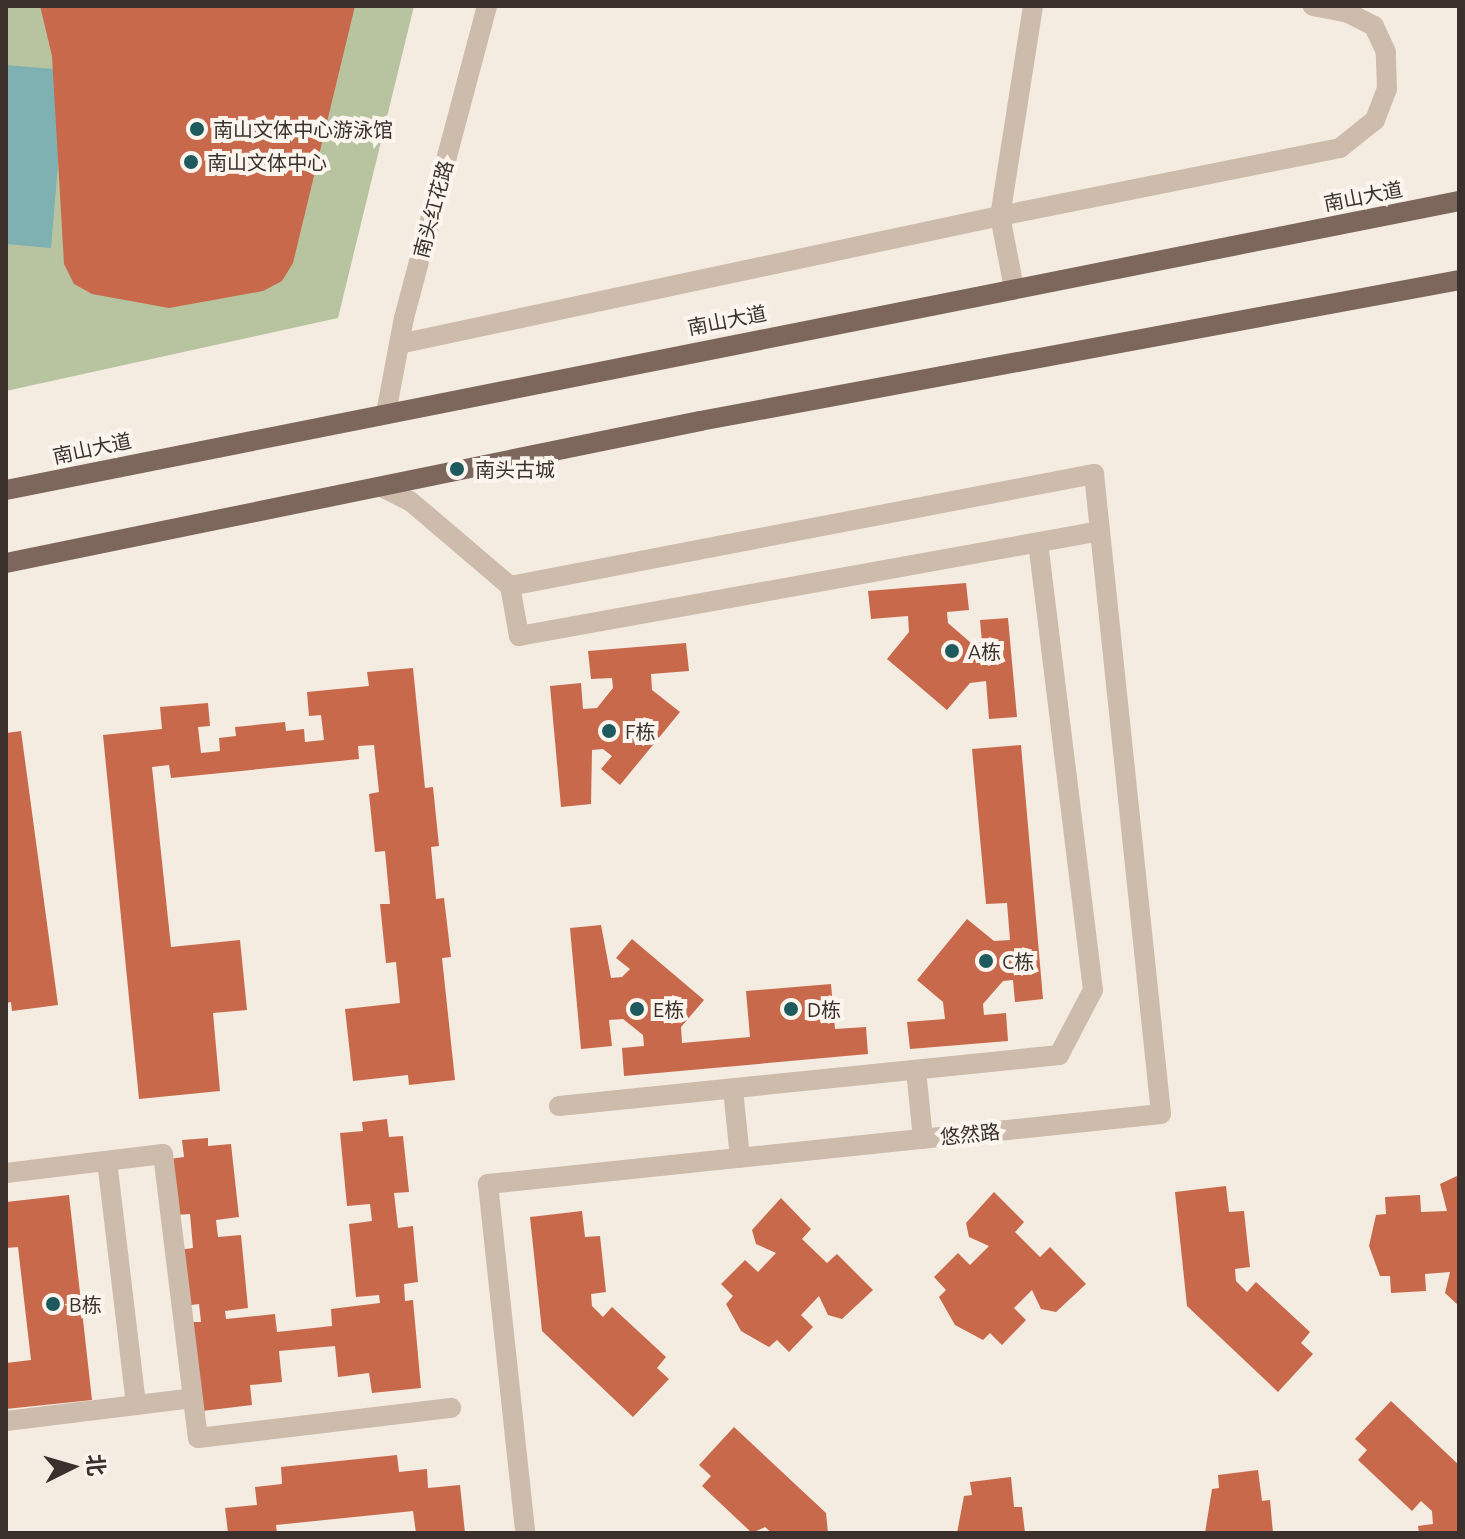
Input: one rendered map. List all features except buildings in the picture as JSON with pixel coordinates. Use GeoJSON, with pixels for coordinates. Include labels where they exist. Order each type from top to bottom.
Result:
{"type":"FeatureCollection","features":[{"type":"Feature","properties":{"kind":"main road","name":"南山大道"},"geometry":{"type":"LineString","coordinates":[[6,490],[1459,201]]}},
{"type":"Feature","properties":{"kind":"main road"},"geometry":{"type":"LineString","coordinates":[[6,563],[700,421],[1459,280]]}},
{"type":"Feature","properties":{"kind":"street","name":"南头红花路"},"geometry":{"type":"LineString","coordinates":[[386,413],[399,344],[487,6]]}},
{"type":"Feature","properties":{"kind":"street"},"geometry":{"type":"LineString","coordinates":[[1014,288],[1000,216],[1033,6]]}},
{"type":"Feature","properties":{"kind":"street"},"geometry":{"type":"LineString","coordinates":[[399,344],[1000,216],[1340,148],[1375,120],[1387,89],[1386,52],[1374,26],[1349,13],[1313,6]]}},
{"type":"Feature","properties":{"kind":"street","name":"悠然路"},"geometry":{"type":"LineString","coordinates":[[510,586],[1094,474],[1161,1114],[488,1184],[525,1533]]}},
{"type":"Feature","properties":{"kind":"street"},"geometry":{"type":"LineString","coordinates":[[382,487],[410,501],[510,586],[519,636],[1100,531]]}},
{"type":"Feature","properties":{"kind":"street"},"geometry":{"type":"LineString","coordinates":[[559,1106],[1059,1055],[1093,990],[1038,542]]}},
{"type":"Feature","properties":{"kind":"street"},"geometry":{"type":"LineString","coordinates":[[916,1070],[923,1139]]}},
{"type":"Feature","properties":{"kind":"street"},"geometry":{"type":"LineString","coordinates":[[733,1089],[740,1158]]}},
{"type":"Feature","properties":{"kind":"street"},"geometry":{"type":"LineString","coordinates":[[6,1173],[163,1154],[198,1438],[451,1408]]}},
{"type":"Feature","properties":{"kind":"street"},"geometry":{"type":"LineString","coordinates":[[107,1161],[136,1405]]}},
{"type":"Feature","properties":{"kind":"street"},"geometry":{"type":"LineString","coordinates":[[6,1421],[193,1398]]}},
{"type":"Feature","properties":{"kind":"green space","name":"南山文体中心"},"geometry":{"type":"Polygon","coordinates":[[[6,6],[414,6],[338,318],[6,391],[6,6]]]}},
{"type":"Feature","properties":{"kind":"water"},"geometry":{"type":"Polygon","coordinates":[[[6,65],[66,70],[51,248],[6,244],[6,65]]]}},
{"type":"Feature","properties":{"kind":"place","name":"南山文体中心游泳馆"},"geometry":{"type":"Point","coordinates":[197,129]}},
{"type":"Feature","properties":{"kind":"place","name":"南山文体中心"},"geometry":{"type":"Point","coordinates":[191,162]}},
{"type":"Feature","properties":{"kind":"place","name":"南头古城"},"geometry":{"type":"Point","coordinates":[457,469]}},
{"type":"Feature","properties":{"kind":"place","name":"A栋"},"geometry":{"type":"Point","coordinates":[952,651]}},
{"type":"Feature","properties":{"kind":"place","name":"F栋"},"geometry":{"type":"Point","coordinates":[609,731]}},
{"type":"Feature","properties":{"kind":"place","name":"C栋"},"geometry":{"type":"Point","coordinates":[986,961]}},
{"type":"Feature","properties":{"kind":"place","name":"E栋"},"geometry":{"type":"Point","coordinates":[637,1009]}},
{"type":"Feature","properties":{"kind":"place","name":"D栋"},"geometry":{"type":"Point","coordinates":[791,1009]}},
{"type":"Feature","properties":{"kind":"place","name":"B栋"},"geometry":{"type":"Point","coordinates":[53,1304]}}]}
